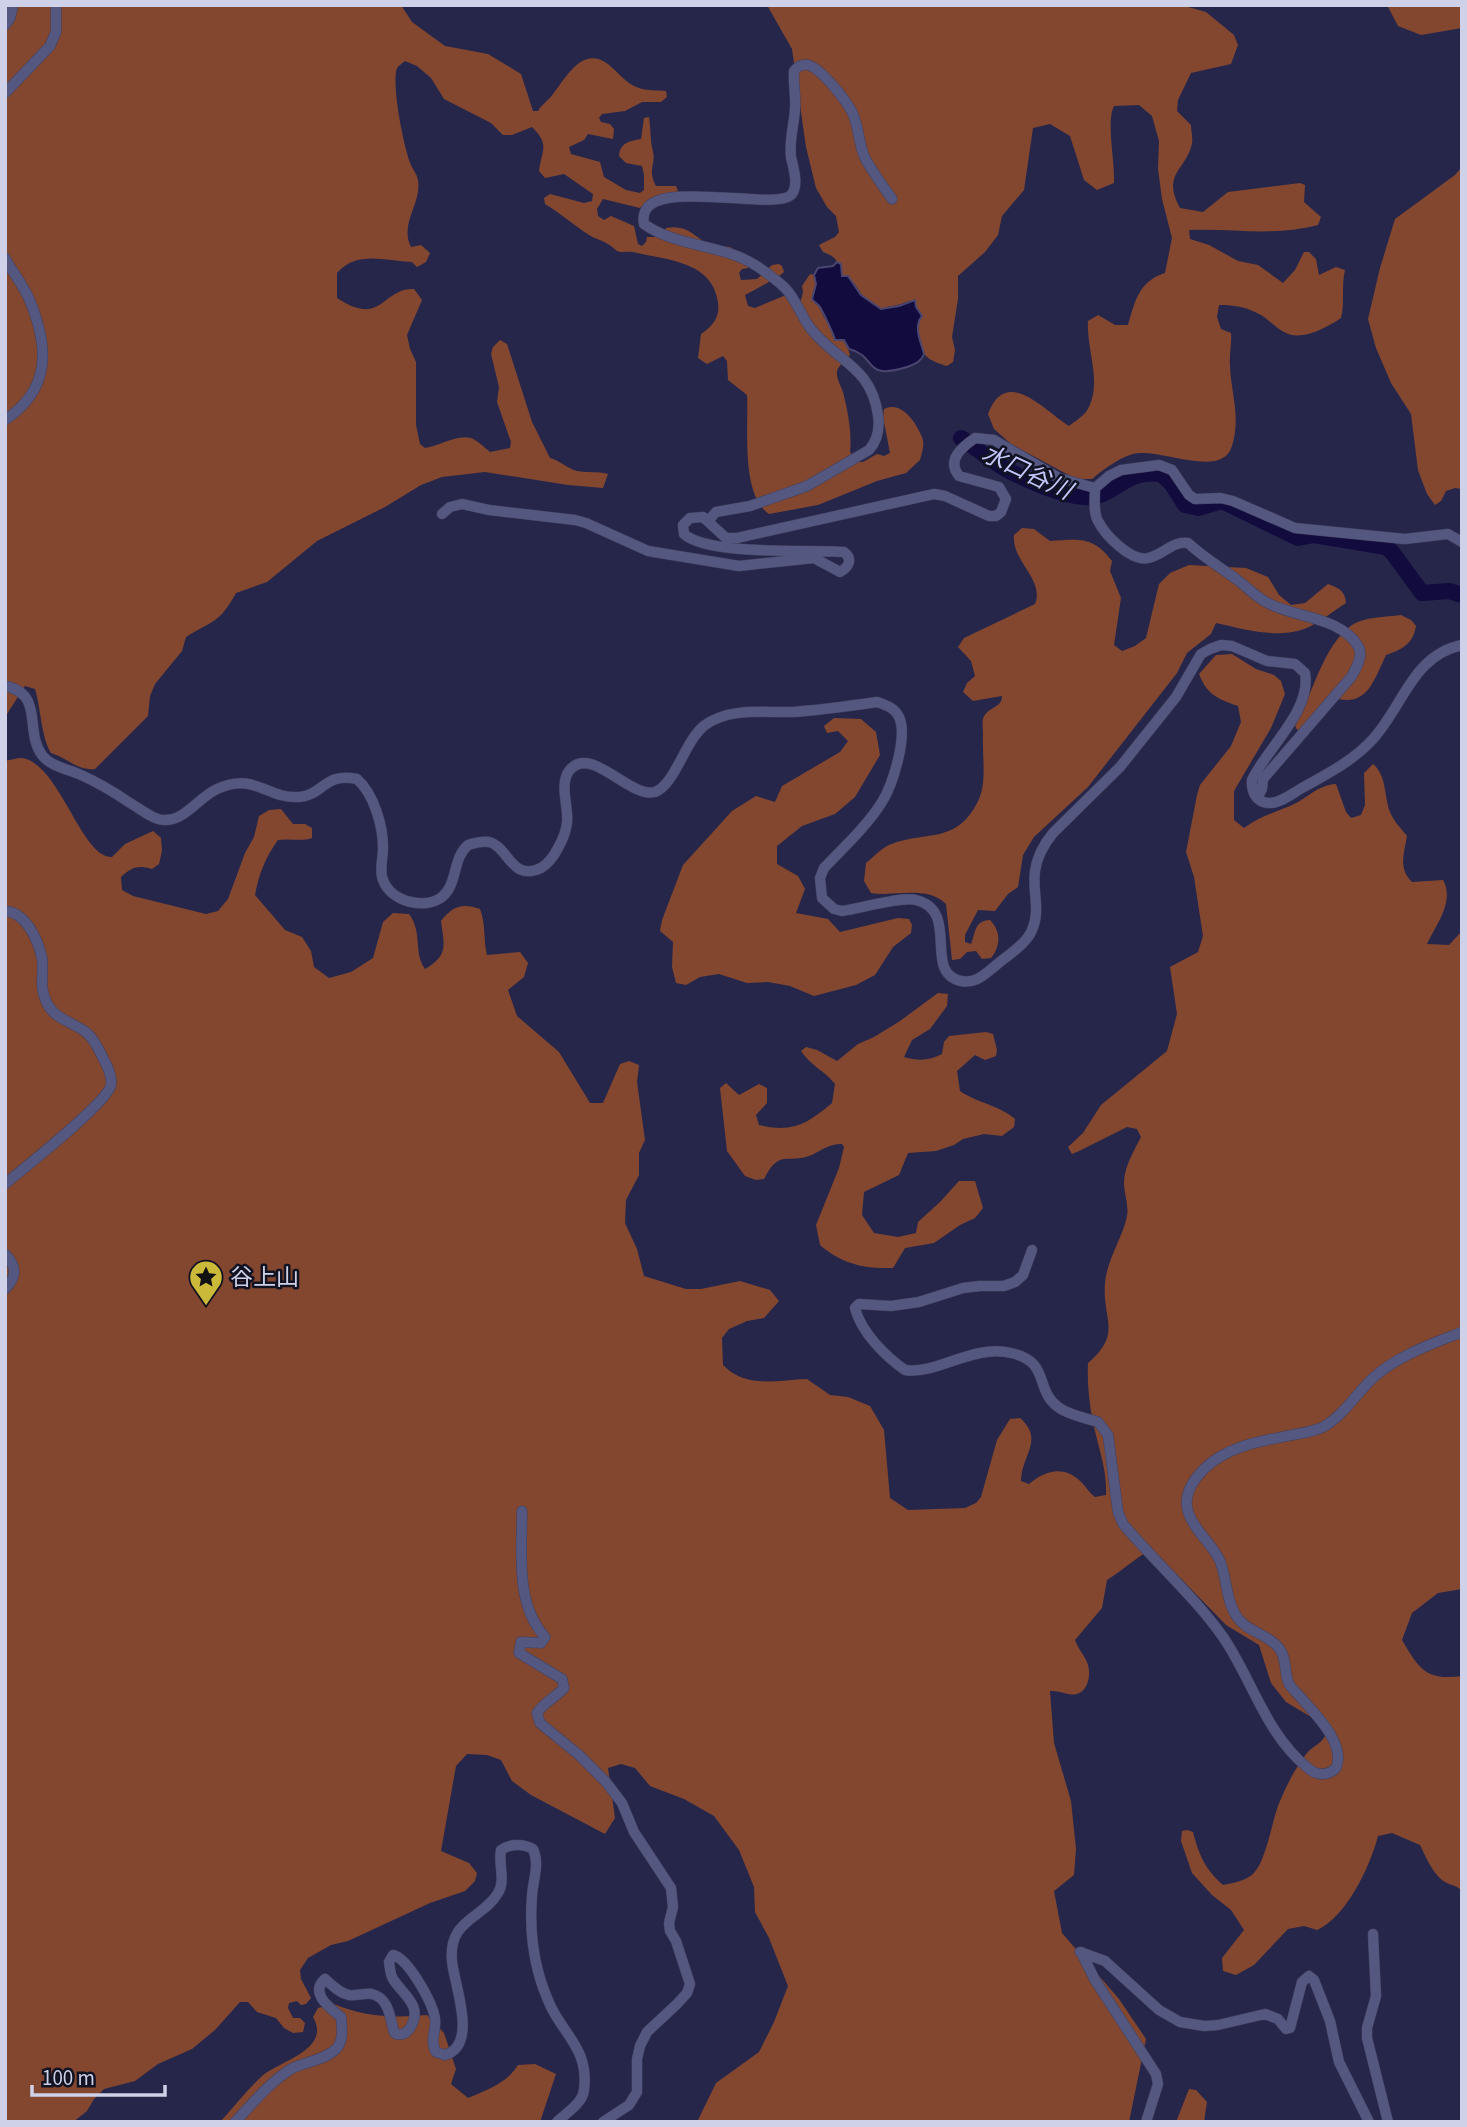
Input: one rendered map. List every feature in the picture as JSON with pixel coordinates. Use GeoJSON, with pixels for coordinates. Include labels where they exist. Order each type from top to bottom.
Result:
{"type":"FeatureCollection","features":[{"type":"Feature","properties":{"kind":"street"},"geometry":{"type":"LineString","coordinates":[[5,25],[13,5]]}},
{"type":"Feature","properties":{"kind":"street"},"geometry":{"type":"LineString","coordinates":[[5,93],[50,46],[56,32],[55,5]]}},
{"type":"Feature","properties":{"kind":"street"},"geometry":{"type":"LineString","coordinates":[[709,520],[716,512],[750,506],[807,486],[869,450],[879,433],[876,398],[869,385],[846,360],[812,330],[785,289],[755,265],[712,248],[650,229],[644,224],[645,209],[665,200],[695,195],[776,201],[790,196],[794,190],[795,179],[790,131],[795,112],[794,71],[805,64],[812,66],[825,78],[848,104],[854,116],[864,156],[892,199]]}},
{"type":"Feature","properties":{"kind":"street"},"geometry":{"type":"LineString","coordinates":[[5,258],[30,299],[41,334],[44,363],[33,392],[23,408],[5,420]]}},
{"type":"Feature","properties":{"kind":"street"},"geometry":{"type":"LineString","coordinates":[[442,514],[450,507],[462,504],[489,510],[575,520],[648,551],[739,566],[814,558],[840,572],[846,569],[850,562],[844,552],[716,547],[692,541],[684,534],[683,525],[685,520],[696,516],[709,520],[723,536],[730,539],[934,494],[945,496],[989,516],[996,516],[1002,512],[1006,499],[999,486],[959,476],[953,463],[955,456],[975,438],[994,440],[1059,478],[1095,488]]}},
{"type":"Feature","properties":{"kind":"street"},"geometry":{"type":"LineString","coordinates":[[1256,798],[1262,789],[1263,779],[1352,676],[1361,652],[1359,646],[1341,631],[1320,620],[1265,602],[1188,543],[1172,544],[1149,558],[1138,559],[1128,554],[1098,522],[1095,488],[1109,475],[1121,470],[1158,465],[1172,470],[1189,495],[1195,499],[1221,498],[1233,501],[1295,528],[1405,539],[1448,534],[1462,542]]}},
{"type":"Feature","properties":{"kind":"street"},"geometry":{"type":"LineString","coordinates":[[5,686],[25,695],[38,747],[49,762],[106,788],[161,820],[176,818],[215,790],[225,786],[248,783],[282,796],[295,797],[306,796],[335,778],[357,779],[368,793],[379,822],[383,848],[381,874],[384,883],[389,891],[421,904],[440,899],[447,892],[458,858],[468,845],[490,842],[498,847],[509,862],[522,870],[530,871],[548,863],[562,842],[567,824],[565,779],[576,765],[593,764],[640,791],[654,792],[667,783],[695,734],[718,718],[742,713],[793,712],[877,702],[897,714],[902,729],[891,785],[871,817],[824,868],[819,888],[827,904],[842,911],[908,899],[924,904],[931,909],[939,922],[943,966],[953,978],[962,981],[978,979],[1026,940],[1032,931],[1037,912],[1035,871],[1046,842],[1134,751],[1176,697],[1202,654],[1221,645],[1232,646],[1267,660],[1295,664],[1305,673],[1304,691],[1290,724],[1252,780],[1251,787],[1256,798],[1269,803],[1276,802],[1352,758],[1373,739],[1422,667],[1446,649],[1462,645]]}},
{"type":"Feature","properties":{"kind":"street"},"geometry":{"type":"LineString","coordinates":[[5,911],[26,921],[39,947],[43,970],[42,987],[49,1008],[58,1017],[80,1028],[94,1041],[110,1073],[111,1085],[99,1105],[5,1184]]}},
{"type":"Feature","properties":{"kind":"street"},"geometry":{"type":"LineString","coordinates":[[1032,1250],[1023,1275],[1015,1283],[963,1288],[919,1302],[891,1306],[859,1304],[855,1308],[856,1312],[863,1328],[905,1370],[923,1368],[971,1354],[1008,1352],[1030,1360],[1036,1366],[1049,1398],[1057,1406],[1103,1426],[1108,1435],[1118,1512],[1123,1524],[1190,1596],[1224,1638],[1258,1703],[1274,1727],[1306,1767],[1315,1773],[1324,1774],[1336,1768],[1340,1760],[1335,1745],[1329,1732],[1289,1685],[1282,1651],[1268,1637],[1244,1625],[1236,1616],[1221,1563],[1188,1511],[1186,1504],[1190,1488],[1205,1468],[1232,1451],[1323,1426],[1337,1416],[1388,1366],[1462,1332]]}},
{"type":"Feature","properties":{"kind":"street"},"geometry":{"type":"LineString","coordinates":[[5,1254],[15,1270],[14,1278],[5,1289]]}},
{"type":"Feature","properties":{"kind":"street"},"geometry":{"type":"LineString","coordinates":[[522,1511],[522,1569],[526,1607],[534,1625],[545,1637],[541,1643],[521,1642],[519,1653],[562,1679],[564,1688],[537,1713],[540,1723],[579,1755],[606,1782],[622,1803],[634,1832],[671,1888],[673,1907],[670,1931],[690,1984],[687,1993],[643,2039],[637,2059],[637,2092],[629,2105],[603,2122]]}},
{"type":"Feature","properties":{"kind":"street"},"geometry":{"type":"LineString","coordinates":[[235,2122],[279,2077],[336,2049],[340,2042],[341,2017],[324,2003],[319,1989],[320,1983],[325,1979],[339,1991],[349,1995],[372,1994],[383,2000],[394,2032],[403,2035],[408,2032],[412,2025],[414,2008],[410,1997],[391,1975],[389,1962],[393,1955],[405,1961],[428,1998],[436,2023],[433,2038],[436,2052],[444,2055],[455,2049],[461,2038],[462,2018],[452,1961],[453,1944],[467,1920],[499,1892],[502,1876],[501,1850],[519,1845],[533,1849],[538,1861],[531,1898],[533,1949],[538,1974],[552,2008],[580,2053],[583,2066],[584,2092],[581,2100],[556,2122]]}},
{"type":"Feature","properties":{"kind":"street"},"geometry":{"type":"LineString","coordinates":[[1373,1934],[1376,1996],[1367,2038],[1388,2122]]}},
{"type":"Feature","properties":{"kind":"street"},"geometry":{"type":"LineString","coordinates":[[1146,2122],[1158,2084],[1156,2074],[1080,1952],[1112,1966],[1159,2010],[1180,2022],[1204,2026],[1265,2014],[1278,2019],[1286,2029],[1290,2028],[1302,1982],[1309,1976],[1314,1980],[1330,2021],[1339,2062],[1369,2122]]}},
{"type":"Feature","properties":{"kind":"shaded area"},"geometry":{"type":"Polygon","coordinates":[[[5,5],[401,5],[412,22],[445,46],[488,54],[521,74],[533,111],[538,111],[569,72],[590,58],[608,64],[634,86],[645,90],[666,91],[667,97],[661,102],[642,102],[625,111],[602,114],[599,118],[601,122],[610,124],[614,129],[613,139],[588,134],[584,140],[569,147],[571,154],[600,162],[604,177],[626,190],[640,193],[644,190],[642,166],[626,163],[619,156],[626,143],[641,139],[644,118],[649,117],[654,156],[653,180],[656,186],[676,186],[678,191],[650,201],[640,208],[603,199],[597,209],[598,216],[604,220],[611,216],[634,226],[638,244],[642,246],[647,237],[660,237],[666,228],[673,227],[689,231],[716,247],[730,247],[743,255],[748,264],[748,268],[739,273],[741,280],[757,279],[772,265],[779,264],[784,272],[745,295],[748,306],[755,308],[786,295],[797,301],[801,300],[802,286],[810,274],[814,275],[815,303],[848,348],[850,355],[839,367],[837,374],[848,414],[850,452],[858,462],[877,454],[884,456],[890,453],[884,409],[896,407],[912,419],[922,437],[920,460],[906,473],[877,481],[818,505],[769,514],[760,504],[750,476],[747,395],[728,380],[727,361],[723,356],[707,364],[698,358],[701,334],[712,324],[718,313],[714,289],[707,278],[697,270],[672,260],[617,251],[545,204],[544,198],[550,194],[584,203],[592,201],[593,194],[564,174],[545,178],[539,171],[543,143],[532,127],[512,135],[503,135],[491,123],[444,99],[431,78],[417,66],[405,61],[397,68],[397,102],[405,145],[417,178],[418,189],[409,222],[408,238],[411,247],[421,245],[430,253],[426,262],[417,267],[412,262],[372,258],[353,261],[337,273],[337,298],[352,306],[373,308],[403,290],[414,289],[422,300],[407,335],[416,362],[416,425],[420,444],[425,448],[466,437],[476,440],[490,452],[510,448],[511,442],[497,402],[499,387],[491,354],[493,347],[500,340],[507,344],[532,422],[550,458],[581,472],[608,474],[603,488],[485,472],[442,477],[421,485],[385,507],[317,541],[267,582],[236,593],[220,616],[186,637],[182,651],[155,684],[150,696],[148,716],[95,769],[78,766],[51,753],[45,739],[35,689],[25,686],[5,717],[5,5]]]}},
{"type":"Feature","properties":{"kind":"shaded area"},"geometry":{"type":"Polygon","coordinates":[[[767,5],[1181,5],[1206,12],[1234,35],[1238,45],[1231,64],[1191,73],[1178,100],[1177,111],[1191,125],[1192,139],[1189,152],[1174,179],[1173,187],[1180,208],[1203,212],[1228,192],[1300,183],[1305,185],[1304,202],[1321,217],[1318,225],[1285,231],[1189,230],[1190,239],[1209,245],[1238,261],[1258,265],[1283,283],[1295,270],[1304,252],[1309,252],[1316,259],[1319,275],[1336,267],[1345,270],[1341,318],[1306,335],[1291,335],[1252,311],[1238,306],[1219,305],[1217,317],[1221,329],[1231,333],[1230,366],[1236,425],[1232,446],[1226,456],[1216,461],[1133,454],[1116,461],[1092,479],[1076,479],[1011,444],[994,429],[988,414],[996,400],[1005,393],[1015,392],[1038,403],[1069,426],[1086,412],[1094,390],[1088,321],[1098,315],[1115,325],[1128,325],[1139,293],[1149,281],[1165,273],[1172,238],[1162,199],[1158,169],[1159,141],[1152,116],[1139,105],[1114,106],[1111,132],[1114,183],[1097,190],[1084,180],[1070,136],[1050,124],[1033,128],[1024,190],[1002,216],[998,235],[985,252],[958,276],[958,299],[952,337],[955,350],[953,362],[947,366],[930,359],[923,352],[918,331],[921,316],[909,301],[881,309],[862,295],[854,283],[842,276],[837,261],[823,252],[819,245],[839,232],[836,216],[816,188],[806,147],[792,49],[767,5]]]}},
{"type":"Feature","properties":{"kind":"shaded area"},"geometry":{"type":"Polygon","coordinates":[[[1387,5],[1462,5],[1462,28],[1421,35],[1398,26],[1387,5]]]}},
{"type":"Feature","properties":{"kind":"shaded area"},"geometry":{"type":"Polygon","coordinates":[[[1462,167],[1462,489],[1446,491],[1441,501],[1435,505],[1427,494],[1418,470],[1411,414],[1391,383],[1376,348],[1368,319],[1395,219],[1462,167]]]}},
{"type":"Feature","properties":{"kind":"shaded area"},"geometry":{"type":"Polygon","coordinates":[[[837,262],[841,264],[842,276],[848,276],[861,295],[881,309],[915,300],[922,316],[918,330],[924,354],[919,361],[893,371],[883,371],[872,366],[858,352],[849,349],[844,340],[835,340],[820,307],[812,299],[816,284],[814,275],[818,268],[833,266],[837,262]]]}},
{"type":"Feature","properties":{"kind":"shaded area"},"geometry":{"type":"Polygon","coordinates":[[[1022,528],[1034,529],[1050,541],[1077,540],[1092,543],[1112,561],[1110,571],[1121,598],[1114,645],[1122,651],[1146,638],[1159,584],[1170,573],[1189,565],[1246,568],[1268,577],[1279,595],[1291,605],[1305,603],[1328,584],[1341,590],[1346,603],[1315,624],[1293,632],[1260,632],[1216,623],[1211,634],[1187,653],[1177,673],[1088,787],[1034,837],[1023,855],[1018,887],[1008,894],[995,911],[978,910],[965,935],[965,942],[971,944],[978,925],[990,920],[998,939],[997,949],[991,958],[982,959],[976,951],[967,952],[960,959],[952,960],[946,904],[938,898],[920,893],[871,893],[864,881],[866,863],[887,846],[939,834],[961,824],[979,799],[984,776],[983,719],[1000,703],[1002,696],[973,701],[963,692],[967,683],[975,676],[971,661],[958,647],[964,638],[1035,604],[1036,586],[1014,544],[1014,535],[1022,528]]]}},
{"type":"Feature","properties":{"kind":"shaded area"},"geometry":{"type":"Polygon","coordinates":[[[1401,615],[1416,626],[1410,642],[1386,655],[1367,691],[1353,699],[1331,697],[1298,731],[1295,726],[1319,672],[1342,634],[1363,620],[1401,615]]]}},
{"type":"Feature","properties":{"kind":"shaded area"},"geometry":{"type":"Polygon","coordinates":[[[1232,654],[1256,669],[1274,675],[1281,681],[1285,694],[1271,728],[1234,791],[1234,820],[1244,828],[1318,790],[1336,784],[1346,812],[1351,818],[1361,815],[1365,805],[1364,773],[1373,764],[1381,774],[1392,816],[1407,836],[1403,866],[1408,877],[1412,882],[1443,880],[1446,888],[1443,913],[1427,944],[1449,945],[1462,931],[1462,1589],[1438,1593],[1412,1613],[1402,1640],[1413,1659],[1425,1671],[1440,1677],[1462,1676],[1462,1891],[1438,1876],[1420,1845],[1392,1833],[1378,1836],[1363,1876],[1347,1903],[1328,1924],[1317,1930],[1304,1926],[1288,1929],[1254,1965],[1236,1975],[1223,1971],[1222,1958],[1244,1930],[1231,1910],[1212,1895],[1192,1873],[1181,1841],[1182,1831],[1193,1832],[1204,1861],[1223,1885],[1251,1876],[1259,1867],[1277,1809],[1289,1782],[1307,1753],[1326,1734],[1311,1717],[1286,1702],[1271,1683],[1259,1645],[1226,1625],[1152,1549],[1107,1580],[1102,1608],[1075,1640],[1089,1669],[1084,1690],[1074,1694],[1050,1691],[1054,1743],[1071,1801],[1076,1849],[1074,1875],[1054,1891],[1062,1933],[1119,1999],[1146,2039],[1129,2122],[697,2122],[716,2083],[759,2052],[788,1986],[769,1938],[755,1912],[754,1887],[739,1850],[714,1816],[684,1799],[650,1786],[635,1768],[621,1764],[608,1768],[615,1818],[605,1834],[531,1795],[512,1781],[501,1760],[487,1755],[467,1754],[456,1766],[441,1851],[469,1863],[477,1873],[475,1881],[465,1891],[430,1903],[348,1941],[331,1945],[308,1958],[300,1970],[301,1979],[311,1998],[306,2004],[301,2005],[297,2001],[289,2003],[288,2008],[293,2018],[300,2018],[305,2023],[303,2032],[293,2033],[284,2028],[276,2018],[257,2012],[248,2002],[240,2002],[215,2030],[192,2049],[158,2064],[135,2081],[104,2089],[87,2111],[73,2122],[5,2122],[5,761],[22,758],[36,764],[59,792],[90,843],[101,853],[112,857],[125,844],[153,831],[161,838],[159,864],[152,869],[139,867],[129,871],[121,877],[122,890],[133,896],[206,914],[218,911],[228,899],[245,853],[254,837],[259,816],[269,810],[281,809],[293,824],[305,824],[312,828],[312,838],[278,840],[263,866],[255,895],[285,930],[302,937],[311,951],[314,967],[329,978],[351,972],[373,958],[383,922],[393,913],[409,914],[413,921],[419,956],[425,969],[438,959],[443,949],[441,921],[445,916],[458,907],[480,909],[487,955],[520,952],[528,963],[524,977],[508,990],[517,1016],[559,1052],[590,1103],[603,1103],[620,1064],[629,1061],[639,1065],[637,1082],[645,1140],[639,1153],[639,1175],[626,1200],[625,1223],[637,1249],[644,1276],[686,1289],[701,1289],[740,1281],[770,1290],[779,1301],[764,1318],[747,1321],[729,1329],[722,1338],[723,1365],[732,1373],[752,1380],[807,1379],[830,1395],[848,1397],[870,1406],[884,1430],[890,1498],[908,1510],[965,1508],[976,1503],[981,1497],[997,1440],[1010,1419],[1020,1418],[1031,1434],[1021,1481],[1029,1484],[1048,1473],[1061,1471],[1074,1476],[1095,1497],[1106,1495],[1106,1487],[1091,1408],[1088,1363],[1099,1352],[1108,1334],[1106,1274],[1127,1216],[1124,1183],[1126,1171],[1141,1137],[1137,1129],[1127,1127],[1072,1154],[1068,1147],[1083,1133],[1101,1105],[1167,1051],[1177,1014],[1170,967],[1198,952],[1203,936],[1194,877],[1186,852],[1197,795],[1200,785],[1231,746],[1241,722],[1238,706],[1214,695],[1199,674],[1216,655],[1232,654]]]}},
{"type":"Feature","properties":{"kind":"shaded area"},"geometry":{"type":"Polygon","coordinates":[[[834,718],[861,719],[876,732],[880,755],[855,797],[835,814],[802,826],[777,846],[777,864],[798,876],[805,889],[796,913],[828,919],[840,932],[898,918],[909,919],[912,925],[911,933],[893,947],[875,975],[856,985],[814,996],[790,986],[768,982],[747,983],[719,974],[700,977],[686,985],[676,983],[672,967],[673,942],[660,931],[683,865],[732,811],[756,796],[775,802],[782,786],[840,752],[848,741],[838,731],[827,733],[824,726],[834,718]]]}},
{"type":"Feature","properties":{"kind":"shaded area"},"geometry":{"type":"Polygon","coordinates":[[[938,993],[948,994],[947,1006],[930,1029],[912,1040],[904,1057],[923,1060],[942,1054],[944,1042],[949,1036],[986,1032],[993,1034],[996,1056],[985,1060],[975,1055],[957,1071],[960,1091],[1009,1114],[1015,1119],[1014,1127],[1002,1136],[984,1134],[963,1139],[936,1151],[908,1153],[899,1175],[864,1192],[862,1215],[874,1233],[898,1237],[916,1233],[918,1222],[959,1181],[975,1181],[983,1208],[975,1218],[934,1243],[905,1248],[893,1268],[872,1268],[854,1264],[837,1257],[820,1245],[816,1225],[839,1168],[844,1147],[842,1144],[806,1157],[778,1161],[764,1179],[756,1180],[745,1176],[727,1151],[720,1088],[726,1083],[739,1095],[759,1084],[767,1088],[767,1103],[756,1115],[759,1125],[781,1128],[799,1125],[832,1103],[835,1084],[801,1051],[806,1047],[817,1050],[837,1061],[858,1044],[900,1021],[938,993]]]}},
{"type":"Feature","properties":{"kind":"shaded area"},"geometry":{"type":"Polygon","coordinates":[[[334,2004],[380,2016],[427,2015],[444,2033],[456,2069],[451,2084],[468,2098],[502,2081],[518,2065],[535,2064],[556,2074],[540,2122],[220,2122],[262,2076],[310,2046],[315,2038],[317,2028],[313,2017],[318,2008],[334,2004]]]}},
{"type":"Feature","properties":{"kind":"shaded area"},"geometry":{"type":"Polygon","coordinates":[[[1189,2089],[1196,2090],[1207,2102],[1204,2122],[1176,2122],[1189,2089]]]}},
{"type":"Feature","properties":{"kind":"waterway","name":"水口谷川"},"geometry":{"type":"LineString","coordinates":[[961,438],[1013,473],[1073,495],[1097,496],[1133,477],[1150,473],[1161,474],[1171,483],[1185,505],[1198,508],[1222,501],[1298,538],[1314,535],[1386,547],[1422,593],[1449,591],[1462,595]]}},
{"type":"Feature","properties":{"kind":"place","name":"谷上山"},"geometry":{"type":"Point","coordinates":[206,1307]}}]}
